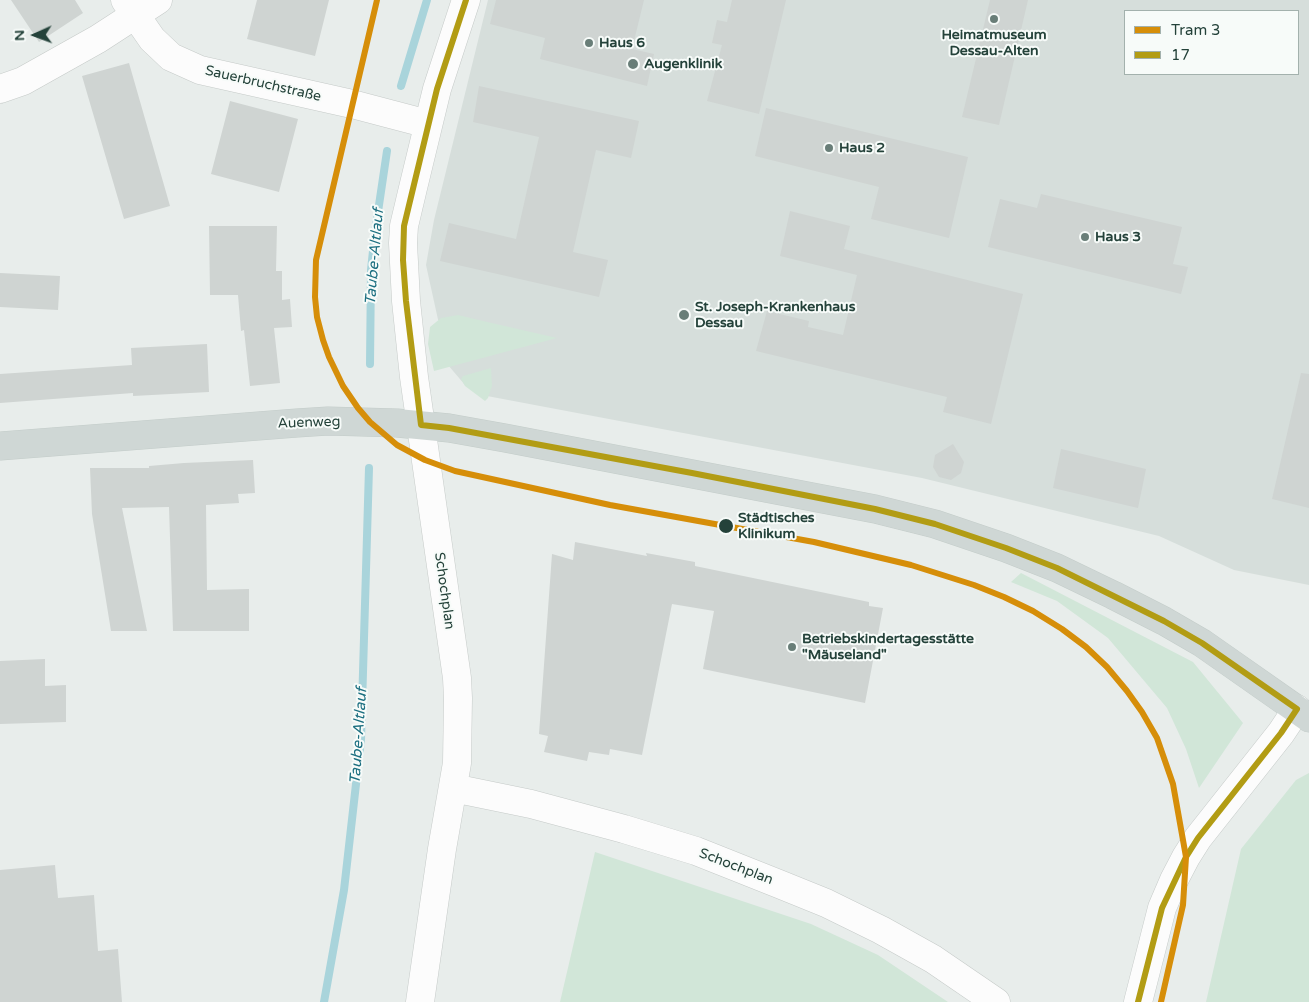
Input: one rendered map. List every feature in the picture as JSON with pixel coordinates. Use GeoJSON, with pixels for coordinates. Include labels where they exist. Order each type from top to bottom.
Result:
{"type":"FeatureCollection","features":[{"type":"Feature","properties":{"kind":"main road","name":"Auenweg"},"geometry":{"type":"LineString","coordinates":[[0,446],[298,423],[362,422],[421,425],[449,428],[692,473],[874,510],[934,524],[1006,548],[1057,568],[1114,595],[1202,642],[1303,714]]}},
{"type":"Feature","properties":{"kind":"street"},"geometry":{"type":"LineString","coordinates":[[0,89],[23,81],[98,39],[130,8],[158,0]]}},
{"type":"Feature","properties":{"kind":"street","name":"Schochplan"},"geometry":{"type":"LineString","coordinates":[[420,1002],[440,859],[453,788],[459,724],[457,678],[421,425],[406,301],[403,243],[404,226],[437,89],[466,0]]}},
{"type":"Feature","properties":{"kind":"street","name":"Sauerbruchstraße"},"geometry":{"type":"LineString","coordinates":[[130,8],[152,39],[171,57],[200,70],[352,104],[428,124]]}},
{"type":"Feature","properties":{"kind":"street"},"geometry":{"type":"LineString","coordinates":[[1138,1002],[1162,908],[1186,857],[1198,838],[1281,733],[1303,714]]}},
{"type":"Feature","properties":{"kind":"street","name":"Schochplan"},"geometry":{"type":"LineString","coordinates":[[453,788],[531,804],[696,851],[826,902],[933,959],[996,1002]]}},
{"type":"Feature","properties":{"kind":"shaded area"},"geometry":{"type":"Polygon","coordinates":[[[488,0],[1309,0],[1309,585],[1234,570],[1159,536],[922,478],[487,396],[465,385],[448,365],[426,265],[434,220],[488,0]]]}},
{"type":"Feature","properties":{"kind":"green space"},"geometry":{"type":"Polygon","coordinates":[[[458,315],[557,338],[434,371],[428,344],[430,327],[441,318],[458,315]]]}},
{"type":"Feature","properties":{"kind":"green space"},"geometry":{"type":"Polygon","coordinates":[[[491,368],[492,386],[485,401],[465,386],[461,379],[463,376],[491,368]]]}},
{"type":"Feature","properties":{"kind":"green space"},"geometry":{"type":"Polygon","coordinates":[[[1021,573],[1193,662],[1243,723],[1199,788],[1186,749],[1167,708],[1108,638],[1057,601],[1011,582],[1021,573]]]}},
{"type":"Feature","properties":{"kind":"green space"},"geometry":{"type":"Polygon","coordinates":[[[1309,773],[1309,1002],[1206,1002],[1241,849],[1296,780],[1309,773]]]}},
{"type":"Feature","properties":{"kind":"green space"},"geometry":{"type":"Polygon","coordinates":[[[595,852],[811,924],[878,955],[948,1002],[560,1002],[595,852]]]}},
{"type":"Feature","properties":{"kind":"building"},"geometry":{"type":"Polygon","coordinates":[[[11,0],[75,0],[83,13],[39,42],[11,0]]]}},
{"type":"Feature","properties":{"kind":"building"},"geometry":{"type":"Polygon","coordinates":[[[257,0],[329,0],[315,56],[247,39],[257,0]]]}},
{"type":"Feature","properties":{"kind":"building","name":"Haus 6"},"geometry":{"type":"Polygon","coordinates":[[[496,0],[644,0],[632,49],[654,54],[647,86],[540,59],[545,38],[490,24],[496,0]]]}},
{"type":"Feature","properties":{"kind":"building"},"geometry":{"type":"Polygon","coordinates":[[[732,0],[786,0],[759,114],[707,101],[722,45],[712,43],[717,20],[727,22],[732,0]]]}},
{"type":"Feature","properties":{"kind":"building"},"geometry":{"type":"Polygon","coordinates":[[[990,0],[1028,0],[999,125],[962,117],[990,0]]]}},
{"type":"Feature","properties":{"kind":"building"},"geometry":{"type":"Polygon","coordinates":[[[129,63],[170,206],[124,219],[82,76],[129,63]]]}},
{"type":"Feature","properties":{"kind":"building"},"geometry":{"type":"Polygon","coordinates":[[[479,86],[639,121],[631,158],[596,150],[573,252],[608,260],[599,297],[440,261],[449,223],[516,239],[539,137],[473,122],[479,86]]]}},
{"type":"Feature","properties":{"kind":"building"},"geometry":{"type":"Polygon","coordinates":[[[230,101],[298,119],[279,192],[211,174],[230,101]]]}},
{"type":"Feature","properties":{"kind":"building","name":"Haus 2"},"geometry":{"type":"Polygon","coordinates":[[[766,108],[968,157],[949,238],[871,219],[879,187],[755,156],[766,108]]]}},
{"type":"Feature","properties":{"kind":"building","name":"Haus 3"},"geometry":{"type":"Polygon","coordinates":[[[1041,194],[1182,227],[1173,264],[1188,267],[1181,294],[988,247],[1000,199],[1037,208],[1041,194]]]}},
{"type":"Feature","properties":{"kind":"building"},"geometry":{"type":"Polygon","coordinates":[[[790,211],[850,226],[844,249],[1023,294],[991,424],[943,412],[947,397],[756,351],[767,311],[809,321],[808,327],[843,335],[857,275],[780,256],[790,211]]]}},
{"type":"Feature","properties":{"kind":"building"},"geometry":{"type":"Polygon","coordinates":[[[209,226],[277,226],[276,271],[282,271],[282,300],[290,299],[292,327],[274,328],[280,383],[250,386],[244,330],[241,331],[238,295],[210,295],[209,226]]]}},
{"type":"Feature","properties":{"kind":"building"},"geometry":{"type":"Polygon","coordinates":[[[0,273],[60,276],[58,310],[0,307],[0,273]]]}},
{"type":"Feature","properties":{"kind":"building"},"geometry":{"type":"Polygon","coordinates":[[[207,344],[209,392],[133,396],[133,393],[0,403],[0,374],[132,365],[131,348],[207,344]]]}},
{"type":"Feature","properties":{"kind":"building"},"geometry":{"type":"Polygon","coordinates":[[[1301,373],[1309,374],[1309,508],[1272,499],[1301,373]]]}},
{"type":"Feature","properties":{"kind":"building"},"geometry":{"type":"Polygon","coordinates":[[[953,444],[964,462],[961,473],[951,480],[939,477],[933,467],[935,455],[953,444]]]}},
{"type":"Feature","properties":{"kind":"building"},"geometry":{"type":"Polygon","coordinates":[[[1061,449],[1146,469],[1138,508],[1053,488],[1061,449]]]}},
{"type":"Feature","properties":{"kind":"building"},"geometry":{"type":"Polygon","coordinates":[[[253,460],[255,493],[238,494],[239,503],[206,505],[207,590],[249,589],[249,631],[173,631],[169,507],[122,508],[147,631],[111,631],[92,514],[90,468],[149,468],[149,466],[184,463],[253,460]]]}},
{"type":"Feature","properties":{"kind":"building","name":"Betriebskindertagesstätte \"Mäuseland\""},"geometry":{"type":"Polygon","coordinates":[[[575,542],[647,556],[646,553],[695,562],[695,566],[869,602],[869,606],[883,608],[865,703],[703,669],[714,611],[672,604],[642,755],[610,749],[609,755],[589,752],[587,761],[544,752],[548,736],[539,734],[552,554],[573,560],[575,542]]]}},
{"type":"Feature","properties":{"kind":"building"},"geometry":{"type":"Polygon","coordinates":[[[45,659],[45,686],[66,685],[66,722],[0,724],[0,661],[45,659]]]}},
{"type":"Feature","properties":{"kind":"building"},"geometry":{"type":"Polygon","coordinates":[[[55,865],[58,898],[94,895],[98,951],[118,949],[122,1002],[0,1002],[0,870],[55,865]]]}},
{"type":"Feature","properties":{"kind":"waterway","name":"Taube-Altlauf"},"geometry":{"type":"LineString","coordinates":[[401,86],[427,0]]}},
{"type":"Feature","properties":{"kind":"waterway","name":"Taube-Altlauf"},"geometry":{"type":"LineString","coordinates":[[370,364],[371,270],[387,151]]}},
{"type":"Feature","properties":{"kind":"waterway","name":"Taube-Altlauf"},"geometry":{"type":"LineString","coordinates":[[324,1002],[344,890],[361,740],[369,468]]}},
{"type":"Feature","properties":{"kind":"tram line","name":"3"},"geometry":{"type":"LineString","coordinates":[[377,0],[316,260],[315,297],[317,317],[323,340],[343,386],[358,408],[370,422],[397,445],[425,460],[455,471],[610,505],[814,542],[911,565],[974,585],[1004,597],[1033,611],[1062,629],[1086,647],[1107,667],[1127,691],[1157,738],[1173,784],[1186,857],[1183,905],[1161,1002]]}},
{"type":"Feature","properties":{"kind":"transit line","name":"17"},"geometry":{"type":"LineString","coordinates":[[466,0],[437,89],[404,226],[403,260],[406,301],[421,425],[449,428],[692,473],[875,509],[935,524],[1006,548],[1057,568],[1164,621],[1202,643],[1297,709],[1281,733],[1198,838],[1186,857],[1162,908],[1138,1002]]}},
{"type":"Feature","properties":{"kind":"place","name":"Heimatmuseum Dessau-Alten"},"geometry":{"type":"Point","coordinates":[994,19]}},
{"type":"Feature","properties":{"kind":"place","name":"Haus 6"},"geometry":{"type":"Point","coordinates":[589,43]}},
{"type":"Feature","properties":{"kind":"place","name":"Augenklinik"},"geometry":{"type":"Point","coordinates":[633,64]}},
{"type":"Feature","properties":{"kind":"place","name":"Haus 2"},"geometry":{"type":"Point","coordinates":[829,148]}},
{"type":"Feature","properties":{"kind":"place","name":"Haus 3"},"geometry":{"type":"Point","coordinates":[1085,237]}},
{"type":"Feature","properties":{"kind":"place","name":"St. Joseph-Krankenhaus Dessau"},"geometry":{"type":"Point","coordinates":[684,315]}},
{"type":"Feature","properties":{"kind":"place","name":"Städtisches Klinikum"},"geometry":{"type":"Point","coordinates":[726,526]}},
{"type":"Feature","properties":{"kind":"place","name":"Betriebskindertagesstätte \"Mäuseland\""},"geometry":{"type":"Point","coordinates":[792,647]}}]}
